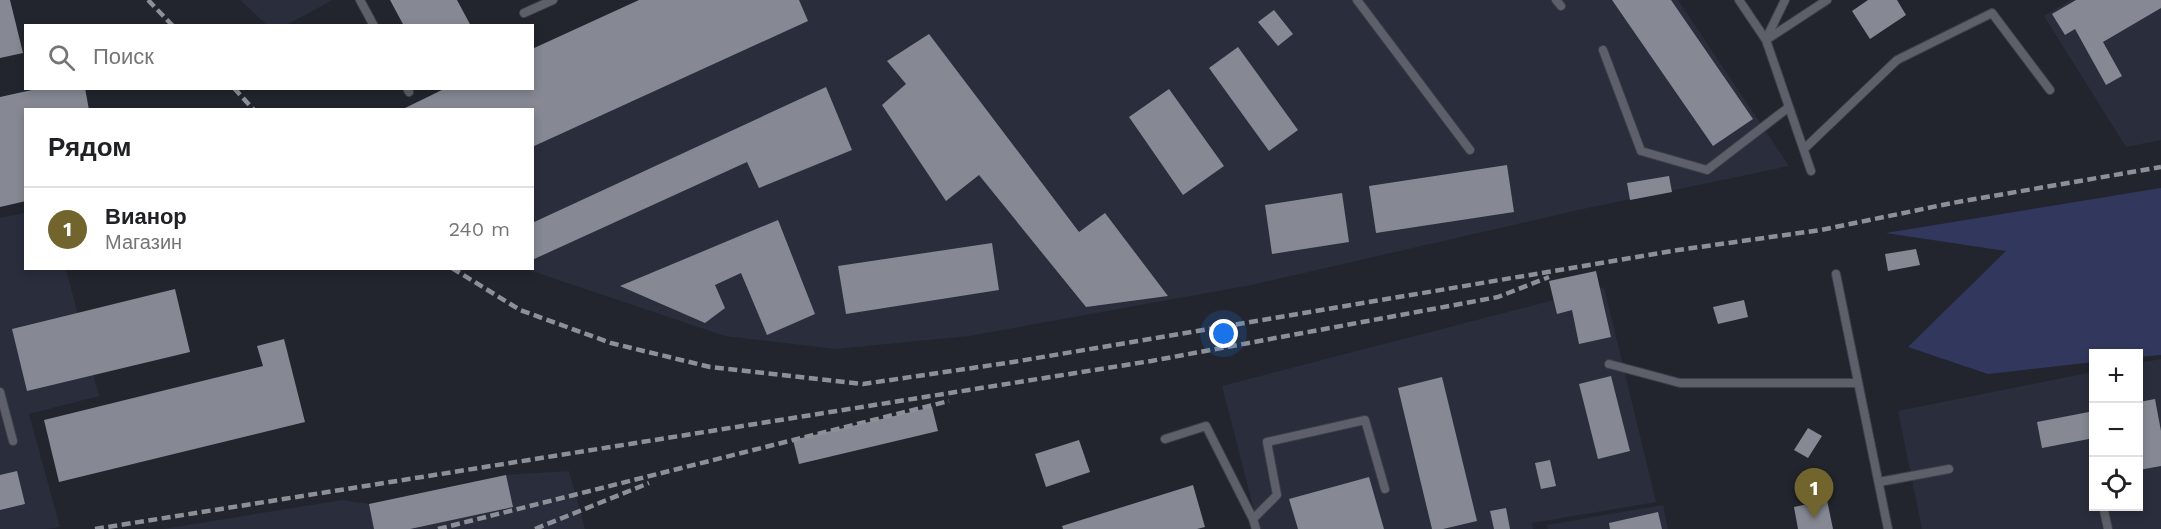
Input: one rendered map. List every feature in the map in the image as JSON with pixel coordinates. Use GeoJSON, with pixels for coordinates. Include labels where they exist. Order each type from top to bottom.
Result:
{"type":"FeatureCollection","features":[{"type":"Feature","properties":{"kind":"lane"},"geometry":{"type":"LineString","coordinates":[[360,0],[373,24]]}},
{"type":"Feature","properties":{"kind":"lane"},"geometry":{"type":"LineString","coordinates":[[524,14],[553,0]]}},
{"type":"Feature","properties":{"kind":"lane"},"geometry":{"type":"LineString","coordinates":[[1357,0],[1470,150]]}},
{"type":"Feature","properties":{"kind":"lane"},"geometry":{"type":"LineString","coordinates":[[1739,0],[1766,40],[1811,171]]}},
{"type":"Feature","properties":{"kind":"lane"},"geometry":{"type":"LineString","coordinates":[[1766,40],[1785,0]]}},
{"type":"Feature","properties":{"kind":"lane"},"geometry":{"type":"LineString","coordinates":[[1766,40],[1827,0]]}},
{"type":"Feature","properties":{"kind":"lane"},"geometry":{"type":"LineString","coordinates":[[1803,149],[1897,60],[1992,13],[2050,90]]}},
{"type":"Feature","properties":{"kind":"lane"},"geometry":{"type":"LineString","coordinates":[[1603,50],[1641,152],[1707,170],[1789,108]]}},
{"type":"Feature","properties":{"kind":"lane"},"geometry":{"type":"LineString","coordinates":[[1836,273],[1888,529]]}},
{"type":"Feature","properties":{"kind":"lane"},"geometry":{"type":"LineString","coordinates":[[1609,364],[1680,383],[1858,383]]}},
{"type":"Feature","properties":{"kind":"lane"},"geometry":{"type":"LineString","coordinates":[[0,392],[13,441]]}},
{"type":"Feature","properties":{"kind":"lane"},"geometry":{"type":"LineString","coordinates":[[1253,519],[1277,495],[1267,442],[1365,420],[1385,489]]}},
{"type":"Feature","properties":{"kind":"lane"},"geometry":{"type":"LineString","coordinates":[[1166,439],[1206,426],[1256,529]]}},
{"type":"Feature","properties":{"kind":"lane"},"geometry":{"type":"LineString","coordinates":[[1879,482],[1949,469]]}},
{"type":"Feature","properties":{"kind":"lane"},"geometry":{"type":"LineString","coordinates":[[2104,511],[2108,529]]}},
{"type":"Feature","properties":{"kind":"shaded area"},"geometry":{"type":"Polygon","coordinates":[[[240,0],[333,0],[288,24],[266,24],[240,0]]]}},
{"type":"Feature","properties":{"kind":"shaded area"},"geometry":{"type":"Polygon","coordinates":[[[649,0],[1678,0],[1789,166],[1583,209],[1251,285],[969,336],[835,349],[725,336],[529,270],[534,270],[534,108],[404,108],[445,90],[534,90],[534,86],[649,0]]]}},
{"type":"Feature","properties":{"kind":"shaded area"},"geometry":{"type":"Polygon","coordinates":[[[2071,0],[2161,0],[2161,140],[2126,147],[2044,16],[2071,0]]]}},
{"type":"Feature","properties":{"kind":"shaded area"},"geometry":{"type":"Polygon","coordinates":[[[2161,188],[2161,355],[2143,357],[2143,349],[2089,349],[2089,362],[1988,374],[1908,347],[2006,251],[1886,233],[2161,188]]]}},
{"type":"Feature","properties":{"kind":"shaded area"},"geometry":{"type":"Polygon","coordinates":[[[24,213],[24,270],[66,270],[99,396],[29,414],[60,527],[0,529],[0,218],[24,213]]]}},
{"type":"Feature","properties":{"kind":"shaded area"},"geometry":{"type":"Polygon","coordinates":[[[1604,287],[1656,502],[1532,523],[1533,529],[1259,529],[1222,386],[1604,287]]]}},
{"type":"Feature","properties":{"kind":"shaded area"},"geometry":{"type":"Polygon","coordinates":[[[2161,359],[2161,529],[1922,529],[1898,411],[2089,373],[2089,511],[2143,511],[2143,362],[2161,359]]]}},
{"type":"Feature","properties":{"kind":"shaded area"},"geometry":{"type":"Polygon","coordinates":[[[569,471],[585,529],[163,529],[342,500],[369,504],[506,475],[569,471]]]}},
{"type":"Feature","properties":{"kind":"shaded area"},"geometry":{"type":"Polygon","coordinates":[[[1663,505],[1668,529],[1548,529],[1547,525],[1663,505]]]}},
{"type":"Feature","properties":{"kind":"building"},"geometry":{"type":"Polygon","coordinates":[[[0,0],[10,0],[23,53],[0,58],[0,0]]]}},
{"type":"Feature","properties":{"kind":"building"},"geometry":{"type":"Polygon","coordinates":[[[390,0],[457,0],[470,24],[403,24],[390,0]]]}},
{"type":"Feature","properties":{"kind":"building"},"geometry":{"type":"Polygon","coordinates":[[[639,0],[799,0],[808,21],[534,146],[534,108],[405,108],[442,90],[534,90],[534,48],[639,0]]]}},
{"type":"Feature","properties":{"kind":"building"},"geometry":{"type":"Polygon","coordinates":[[[1612,0],[1671,0],[1753,119],[1713,146],[1612,0]]]}},
{"type":"Feature","properties":{"kind":"building"},"geometry":{"type":"Polygon","coordinates":[[[1868,0],[1897,0],[1906,15],[1870,39],[1852,11],[1868,0]]]}},
{"type":"Feature","properties":{"kind":"building"},"geometry":{"type":"Polygon","coordinates":[[[2076,0],[2161,0],[2161,8],[2103,42],[2122,76],[2106,85],[2075,29],[2065,35],[2052,14],[2076,0]]]}},
{"type":"Feature","properties":{"kind":"building"},"geometry":{"type":"Polygon","coordinates":[[[1274,10],[1293,34],[1278,46],[1258,22],[1274,10]]]}},
{"type":"Feature","properties":{"kind":"building"},"geometry":{"type":"Polygon","coordinates":[[[929,34],[1079,232],[1105,213],[1168,296],[1086,307],[979,175],[946,201],[882,105],[906,84],[887,61],[929,34]]]}},
{"type":"Feature","properties":{"kind":"building"},"geometry":{"type":"Polygon","coordinates":[[[1238,47],[1298,130],[1269,151],[1209,68],[1238,47]]]}},
{"type":"Feature","properties":{"kind":"building"},"geometry":{"type":"Polygon","coordinates":[[[826,87],[852,150],[759,188],[747,162],[534,259],[534,222],[826,87]]]}},
{"type":"Feature","properties":{"kind":"building"},"geometry":{"type":"Polygon","coordinates":[[[1169,89],[1224,166],[1183,195],[1129,117],[1169,89]]]}},
{"type":"Feature","properties":{"kind":"building"},"geometry":{"type":"Polygon","coordinates":[[[32,90],[85,90],[89,108],[24,108],[24,201],[0,207],[0,97],[32,90]]]}},
{"type":"Feature","properties":{"kind":"building"},"geometry":{"type":"Polygon","coordinates":[[[1507,165],[1514,212],[1376,233],[1369,186],[1507,165]]]}},
{"type":"Feature","properties":{"kind":"building"},"geometry":{"type":"Polygon","coordinates":[[[1669,176],[1672,192],[1630,200],[1627,183],[1669,176]]]}},
{"type":"Feature","properties":{"kind":"building"},"geometry":{"type":"Polygon","coordinates":[[[1342,193],[1349,242],[1272,254],[1265,205],[1342,193]]]}},
{"type":"Feature","properties":{"kind":"building"},"geometry":{"type":"Polygon","coordinates":[[[778,220],[815,314],[767,335],[741,273],[715,285],[725,308],[705,323],[620,286],[778,220]]]}},
{"type":"Feature","properties":{"kind":"building"},"geometry":{"type":"Polygon","coordinates":[[[992,243],[999,290],[846,314],[838,266],[992,243]]]}},
{"type":"Feature","properties":{"kind":"building"},"geometry":{"type":"Polygon","coordinates":[[[1916,249],[1920,265],[1888,271],[1885,254],[1916,249]]]}},
{"type":"Feature","properties":{"kind":"building"},"geometry":{"type":"Polygon","coordinates":[[[1596,271],[1611,337],[1579,344],[1572,310],[1557,314],[1549,281],[1596,271]]]}},
{"type":"Feature","properties":{"kind":"building"},"geometry":{"type":"Polygon","coordinates":[[[175,289],[190,352],[27,391],[12,329],[175,289]]]}},
{"type":"Feature","properties":{"kind":"building"},"geometry":{"type":"Polygon","coordinates":[[[1744,300],[1748,317],[1718,324],[1713,307],[1744,300]]]}},
{"type":"Feature","properties":{"kind":"building"},"geometry":{"type":"Polygon","coordinates":[[[284,339],[305,422],[59,482],[44,420],[263,366],[257,346],[284,339]]]}},
{"type":"Feature","properties":{"kind":"building"},"geometry":{"type":"Polygon","coordinates":[[[1611,376],[1630,451],[1598,459],[1579,384],[1611,376]]]}},
{"type":"Feature","properties":{"kind":"building"},"geometry":{"type":"Polygon","coordinates":[[[1442,377],[1477,521],[1443,529],[1432,529],[1398,388],[1442,377]]]}},
{"type":"Feature","properties":{"kind":"building"},"geometry":{"type":"Polygon","coordinates":[[[2155,399],[2161,431],[2161,466],[2143,469],[2143,403],[2155,399]]]}},
{"type":"Feature","properties":{"kind":"building"},"geometry":{"type":"Polygon","coordinates":[[[932,407],[938,431],[799,464],[793,440],[932,407]]]}},
{"type":"Feature","properties":{"kind":"building"},"geometry":{"type":"Polygon","coordinates":[[[2089,412],[2089,439],[2042,448],[2037,422],[2089,412]]]}},
{"type":"Feature","properties":{"kind":"building"},"geometry":{"type":"Polygon","coordinates":[[[1808,428],[1822,436],[1808,458],[1794,450],[1808,428]]]}},
{"type":"Feature","properties":{"kind":"building"},"geometry":{"type":"Polygon","coordinates":[[[1079,440],[1090,472],[1046,487],[1035,454],[1079,440]]]}},
{"type":"Feature","properties":{"kind":"building"},"geometry":{"type":"Polygon","coordinates":[[[1550,460],[1556,486],[1541,489],[1535,463],[1550,460]]]}},
{"type":"Feature","properties":{"kind":"building"},"geometry":{"type":"Polygon","coordinates":[[[17,471],[25,504],[0,510],[0,475],[17,471]]]}},
{"type":"Feature","properties":{"kind":"building"},"geometry":{"type":"Polygon","coordinates":[[[506,475],[513,507],[410,529],[374,529],[369,504],[506,475]]]}},
{"type":"Feature","properties":{"kind":"building"},"geometry":{"type":"Polygon","coordinates":[[[1369,477],[1384,529],[1298,529],[1289,499],[1369,477]]]}},
{"type":"Feature","properties":{"kind":"building"},"geometry":{"type":"Polygon","coordinates":[[[1193,485],[1205,527],[1197,529],[1063,529],[1062,526],[1193,485]]]}},
{"type":"Feature","properties":{"kind":"building"},"geometry":{"type":"Polygon","coordinates":[[[1827,500],[1833,529],[1798,529],[1794,507],[1827,500]]]}},
{"type":"Feature","properties":{"kind":"building"},"geometry":{"type":"Polygon","coordinates":[[[1506,508],[1510,529],[1494,529],[1490,511],[1506,508]]]}},
{"type":"Feature","properties":{"kind":"building"},"geometry":{"type":"Polygon","coordinates":[[[1658,512],[1662,529],[1610,529],[1609,523],[1658,512]]]}},
{"type":"Feature","properties":{"kind":"railway"},"geometry":{"type":"LineString","coordinates":[[148,0],[171,24]]}},
{"type":"Feature","properties":{"kind":"railway"},"geometry":{"type":"LineString","coordinates":[[236,90],[252,108]]}},
{"type":"Feature","properties":{"kind":"railway"},"geometry":{"type":"LineString","coordinates":[[455,270],[520,310],[611,343],[710,367],[863,384],[1013,362],[1678,250],[1821,230],[1952,203],[2161,167]]}},
{"type":"Feature","properties":{"kind":"railway"},"geometry":{"type":"LineString","coordinates":[[95,529],[1151,361],[1498,297],[1549,277]]}},
{"type":"Feature","properties":{"kind":"railway"},"geometry":{"type":"LineString","coordinates":[[438,529],[949,401]]}},
{"type":"Feature","properties":{"kind":"railway"},"geometry":{"type":"LineString","coordinates":[[535,529],[649,483]]}},
{"type":"Feature","properties":{"kind":"place","name":"Вианор"},"geometry":{"type":"Point","coordinates":[1814,518]}}]}
